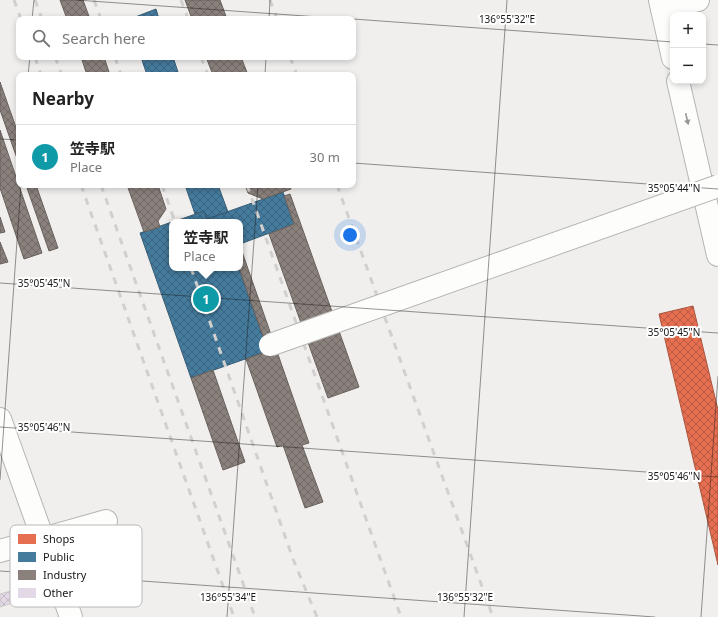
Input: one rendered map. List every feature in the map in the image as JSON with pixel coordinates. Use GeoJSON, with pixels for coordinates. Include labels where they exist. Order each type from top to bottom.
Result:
{"type":"FeatureCollection","features":[{"type":"Feature","properties":{"kind":"street"},"geometry":{"type":"LineString","coordinates":[[671,48],[661,4],[698,0]]}},
{"type":"Feature","properties":{"kind":"street"},"geometry":{"type":"LineString","coordinates":[[679,84],[718,255]]}},
{"type":"Feature","properties":{"kind":"street"},"geometry":{"type":"LineString","coordinates":[[270,345],[718,186]]}},
{"type":"Feature","properties":{"kind":"street"},"geometry":{"type":"LineString","coordinates":[[0,418],[39,525]]}},
{"type":"Feature","properties":{"kind":"street"},"geometry":{"type":"LineString","coordinates":[[89,525],[106,520]]}},
{"type":"Feature","properties":{"kind":"street"},"geometry":{"type":"LineString","coordinates":[[0,551],[10,548]]}},
{"type":"Feature","properties":{"kind":"street"},"geometry":{"type":"LineString","coordinates":[[68,607],[71,617]]}},
{"type":"Feature","properties":{"kind":"building: Shops"},"geometry":{"type":"Polygon","coordinates":[[[693,306],[718,410],[718,565],[659,314],[693,306]]]}},
{"type":"Feature","properties":{"kind":"building: Public"},"geometry":{"type":"Polygon","coordinates":[[[156,9],[158,16],[138,16],[156,9]]]}},
{"type":"Feature","properties":{"kind":"building: Public"},"geometry":{"type":"Polygon","coordinates":[[[142,60],[174,60],[178,72],[146,72],[142,60]]]}},
{"type":"Feature","properties":{"kind":"building: Public"},"geometry":{"type":"Polygon","coordinates":[[[186,188],[219,188],[228,212],[207,219],[204,211],[195,214],[186,188]]]}},
{"type":"Feature","properties":{"kind":"building: Public"},"geometry":{"type":"Polygon","coordinates":[[[283,192],[294,224],[243,243],[243,219],[207,219],[283,192]]]}},
{"type":"Feature","properties":{"kind":"building: Public"},"geometry":{"type":"Polygon","coordinates":[[[204,211],[207,219],[181,219],[204,211]]]}},
{"type":"Feature","properties":{"kind":"building: Public"},"geometry":{"type":"Polygon","coordinates":[[[169,223],[169,271],[240,271],[268,351],[191,378],[140,233],[169,223]]]}},
{"type":"Feature","properties":{"kind":"building: Industry"},"geometry":{"type":"Polygon","coordinates":[[[60,0],[83,0],[89,16],[66,16],[60,0]]]}},
{"type":"Feature","properties":{"kind":"building: Industry"},"geometry":{"type":"Polygon","coordinates":[[[185,0],[220,0],[226,16],[191,16],[185,0]]]}},
{"type":"Feature","properties":{"kind":"building: Industry"},"geometry":{"type":"Polygon","coordinates":[[[82,60],[105,60],[109,72],[86,72],[82,60]]]}},
{"type":"Feature","properties":{"kind":"building: Industry"},"geometry":{"type":"Polygon","coordinates":[[[207,60],[242,60],[247,72],[212,72],[207,60]]]}},
{"type":"Feature","properties":{"kind":"building: Industry"},"geometry":{"type":"Polygon","coordinates":[[[0,82],[16,127],[16,155],[0,110],[0,82]]]}},
{"type":"Feature","properties":{"kind":"building: Industry"},"geometry":{"type":"Polygon","coordinates":[[[0,130],[16,177],[16,188],[20,188],[42,253],[24,259],[0,188],[0,130]]]}},
{"type":"Feature","properties":{"kind":"building: Industry"},"geometry":{"type":"Polygon","coordinates":[[[27,188],[37,188],[58,248],[49,251],[27,188]]]}},
{"type":"Feature","properties":{"kind":"building: Industry"},"geometry":{"type":"Polygon","coordinates":[[[128,188],[159,188],[166,209],[158,221],[160,227],[144,232],[128,188]]]}},
{"type":"Feature","properties":{"kind":"building: Industry"},"geometry":{"type":"Polygon","coordinates":[[[246,188],[291,189],[263,199],[248,193],[246,188]]]}},
{"type":"Feature","properties":{"kind":"building: Industry"},"geometry":{"type":"Polygon","coordinates":[[[290,194],[359,387],[328,398],[269,234],[294,224],[284,196],[290,194]]]}},
{"type":"Feature","properties":{"kind":"building: Industry"},"geometry":{"type":"Polygon","coordinates":[[[0,217],[5,232],[0,233],[0,217]]]}},
{"type":"Feature","properties":{"kind":"building: Industry"},"geometry":{"type":"Polygon","coordinates":[[[0,242],[8,262],[0,264],[0,242]]]}},
{"type":"Feature","properties":{"kind":"building: Industry"},"geometry":{"type":"Polygon","coordinates":[[[243,255],[309,443],[302,445],[323,502],[305,508],[283,445],[277,447],[246,359],[268,351],[240,271],[243,271],[243,255]]]}},
{"type":"Feature","properties":{"kind":"building: Industry"},"geometry":{"type":"Polygon","coordinates":[[[213,370],[245,462],[223,470],[191,378],[213,370]]]}},
{"type":"Feature","properties":{"kind":"building: Other"},"geometry":{"type":"Polygon","coordinates":[[[10,591],[10,604],[0,607],[0,594],[10,591]]]}},
{"type":"Feature","properties":{"kind":"railway"},"geometry":{"type":"LineString","coordinates":[[14,0],[20,16]]}},
{"type":"Feature","properties":{"kind":"railway"},"geometry":{"type":"LineString","coordinates":[[35,0],[41,16]]}},
{"type":"Feature","properties":{"kind":"railway"},"geometry":{"type":"LineString","coordinates":[[94,0],[100,16]]}},
{"type":"Feature","properties":{"kind":"railway"},"geometry":{"type":"LineString","coordinates":[[181,0],[187,16]]}},
{"type":"Feature","properties":{"kind":"railway"},"geometry":{"type":"LineString","coordinates":[[270,0],[276,16]]}},
{"type":"Feature","properties":{"kind":"railway"},"geometry":{"type":"LineString","coordinates":[[36,60],[40,72]]}},
{"type":"Feature","properties":{"kind":"railway"},"geometry":{"type":"LineString","coordinates":[[56,60],[61,72]]}},
{"type":"Feature","properties":{"kind":"railway"},"geometry":{"type":"LineString","coordinates":[[116,60],[120,72]]}},
{"type":"Feature","properties":{"kind":"railway"},"geometry":{"type":"LineString","coordinates":[[202,60],[207,72]]}},
{"type":"Feature","properties":{"kind":"railway"},"geometry":{"type":"LineString","coordinates":[[291,60],[296,72]]}},
{"type":"Feature","properties":{"kind":"railway"},"geometry":{"type":"LineString","coordinates":[[82,188],[234,617]]}},
{"type":"Feature","properties":{"kind":"railway"},"geometry":{"type":"LineString","coordinates":[[102,188],[255,617]]}},
{"type":"Feature","properties":{"kind":"railway"},"geometry":{"type":"LineString","coordinates":[[163,188],[174,219]]}},
{"type":"Feature","properties":{"kind":"railway"},"geometry":{"type":"LineString","coordinates":[[248,188],[401,617]]}},
{"type":"Feature","properties":{"kind":"railway"},"geometry":{"type":"LineString","coordinates":[[338,188],[493,617]]}},
{"type":"Feature","properties":{"kind":"railway"},"geometry":{"type":"LineString","coordinates":[[192,271],[293,559],[317,617]]}},
{"type":"Feature","properties":{"kind":"place","name":"笠寺駅"},"geometry":{"type":"Point","coordinates":[206,299]}}]}
